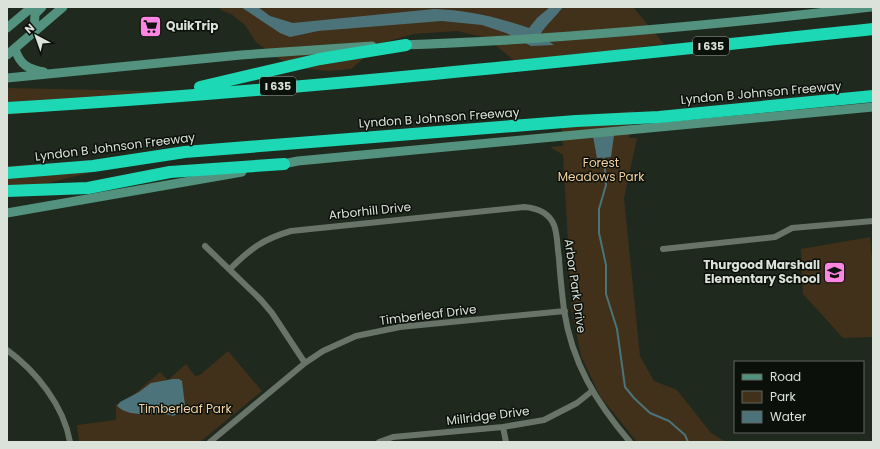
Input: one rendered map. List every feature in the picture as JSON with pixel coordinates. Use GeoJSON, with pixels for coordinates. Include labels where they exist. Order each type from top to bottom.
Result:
{"type":"FeatureCollection","features":[{"type":"Feature","properties":{"kind":"highway","name":"I 635"},"geometry":{"type":"LineString","coordinates":[[7,108],[156,98],[550,62],[873,30]]}},
{"type":"Feature","properties":{"kind":"highway"},"geometry":{"type":"LineString","coordinates":[[156,98],[320,59],[406,45]]}},
{"type":"Feature","properties":{"kind":"highway","name":"Lyndon B Johnson Freeway"},"geometry":{"type":"LineString","coordinates":[[7,173],[93,166],[185,152],[356,138],[659,117],[873,96]]}},
{"type":"Feature","properties":{"kind":"highway"},"geometry":{"type":"LineString","coordinates":[[7,191],[88,188],[170,172],[284,164]]}},
{"type":"Feature","properties":{"kind":"main road"},"geometry":{"type":"LineString","coordinates":[[7,28],[32,7]]}},
{"type":"Feature","properties":{"kind":"main road"},"geometry":{"type":"LineString","coordinates":[[34,32],[35,14],[42,7]]}},
{"type":"Feature","properties":{"kind":"main road"},"geometry":{"type":"LineString","coordinates":[[7,56],[63,7]]}},
{"type":"Feature","properties":{"kind":"main road"},"geometry":{"type":"LineString","coordinates":[[8,79],[268,52],[329,47],[406,45],[590,35],[738,22],[871,7]]}},
{"type":"Feature","properties":{"kind":"main road"},"geometry":{"type":"LineString","coordinates":[[14,49],[22,65],[31,70],[55,74]]}},
{"type":"Feature","properties":{"kind":"main road"},"geometry":{"type":"LineString","coordinates":[[7,213],[284,164],[873,107]]}},
{"type":"Feature","properties":{"kind":"street","name":"Arborhill Drive"},"geometry":{"type":"LineString","coordinates":[[230,269],[250,250],[264,240],[291,231],[524,206]]}},
{"type":"Feature","properties":{"kind":"street","name":"Arbor Park Drive"},"geometry":{"type":"LineString","coordinates":[[524,206],[541,211],[553,224],[557,238],[564,311],[575,353],[592,391],[610,418],[630,442]]}},
{"type":"Feature","properties":{"kind":"street"},"geometry":{"type":"LineString","coordinates":[[663,249],[775,237],[792,228],[873,221]]}},
{"type":"Feature","properties":{"kind":"street"},"geometry":{"type":"LineString","coordinates":[[205,246],[230,269],[272,313],[305,362]]}},
{"type":"Feature","properties":{"kind":"street","name":"Timberleaf Drive"},"geometry":{"type":"LineString","coordinates":[[210,442],[305,362],[341,343],[382,330],[564,311]]}},
{"type":"Feature","properties":{"kind":"street"},"geometry":{"type":"LineString","coordinates":[[7,350],[23,364],[53,398],[68,426],[70,442]]}},
{"type":"Feature","properties":{"kind":"street","name":"Millridge Drive"},"geometry":{"type":"LineString","coordinates":[[379,442],[503,427],[544,420],[577,403],[592,391]]}},
{"type":"Feature","properties":{"kind":"street"},"geometry":{"type":"LineString","coordinates":[[503,427],[506,442]]}},
{"type":"Feature","properties":{"kind":"green space"},"geometry":{"type":"Polygon","coordinates":[[[218,7],[633,7],[664,44],[517,63],[487,38],[457,31],[413,34],[382,43],[351,69],[328,71],[300,68],[277,58],[256,42],[245,25],[231,14],[218,7]]]}},
{"type":"Feature","properties":{"kind":"green space"},"geometry":{"type":"Polygon","coordinates":[[[7,88],[245,93],[7,115],[7,88]]]}},
{"type":"Feature","properties":{"kind":"green space","name":"Forest Meadows Park"},"geometry":{"type":"Polygon","coordinates":[[[634,111],[629,138],[637,138],[624,198],[640,356],[654,381],[677,390],[711,433],[726,442],[637,442],[600,396],[581,356],[572,311],[563,155],[550,147],[563,146],[561,119],[634,111]]]}},
{"type":"Feature","properties":{"kind":"green space"},"geometry":{"type":"Polygon","coordinates":[[[154,157],[15,191],[7,193],[7,166],[154,157]]]}},
{"type":"Feature","properties":{"kind":"green space","name":"Thurgood Marshall Elementary School"},"geometry":{"type":"Polygon","coordinates":[[[870,237],[873,270],[873,337],[843,338],[803,294],[801,249],[870,237]]]}},
{"type":"Feature","properties":{"kind":"green space","name":"Timberleaf Park"},"geometry":{"type":"Polygon","coordinates":[[[228,351],[262,391],[200,442],[79,442],[77,425],[116,420],[116,404],[124,403],[160,372],[168,380],[186,364],[195,376],[200,375],[228,351]]]}},
{"type":"Feature","properties":{"kind":"water"},"geometry":{"type":"Polygon","coordinates":[[[241,7],[258,7],[270,16],[293,23],[434,9],[482,15],[529,28],[537,18],[550,7],[563,7],[545,27],[540,35],[554,45],[531,46],[506,33],[482,25],[442,21],[318,31],[290,37],[280,33],[241,7]]]}},
{"type":"Feature","properties":{"kind":"water"},"geometry":{"type":"Polygon","coordinates":[[[615,128],[611,157],[597,158],[592,131],[615,128]]]}},
{"type":"Feature","properties":{"kind":"water"},"geometry":{"type":"Polygon","coordinates":[[[179,379],[182,381],[185,406],[183,411],[173,416],[166,414],[130,413],[117,406],[120,402],[139,392],[151,383],[179,379]]]}},
{"type":"Feature","properties":{"kind":"waterway"},"geometry":{"type":"LineString","coordinates":[[604,156],[606,185],[599,209],[599,233],[606,265],[606,294],[617,329],[625,387],[650,413],[669,421],[685,435],[688,442]]}},
{"type":"Feature","properties":{"kind":"place","name":"QuikTrip"},"geometry":{"type":"Point","coordinates":[150,26]}},
{"type":"Feature","properties":{"kind":"place","name":"Thurgood Marshall Elementary School"},"geometry":{"type":"Point","coordinates":[835,272]}}]}
